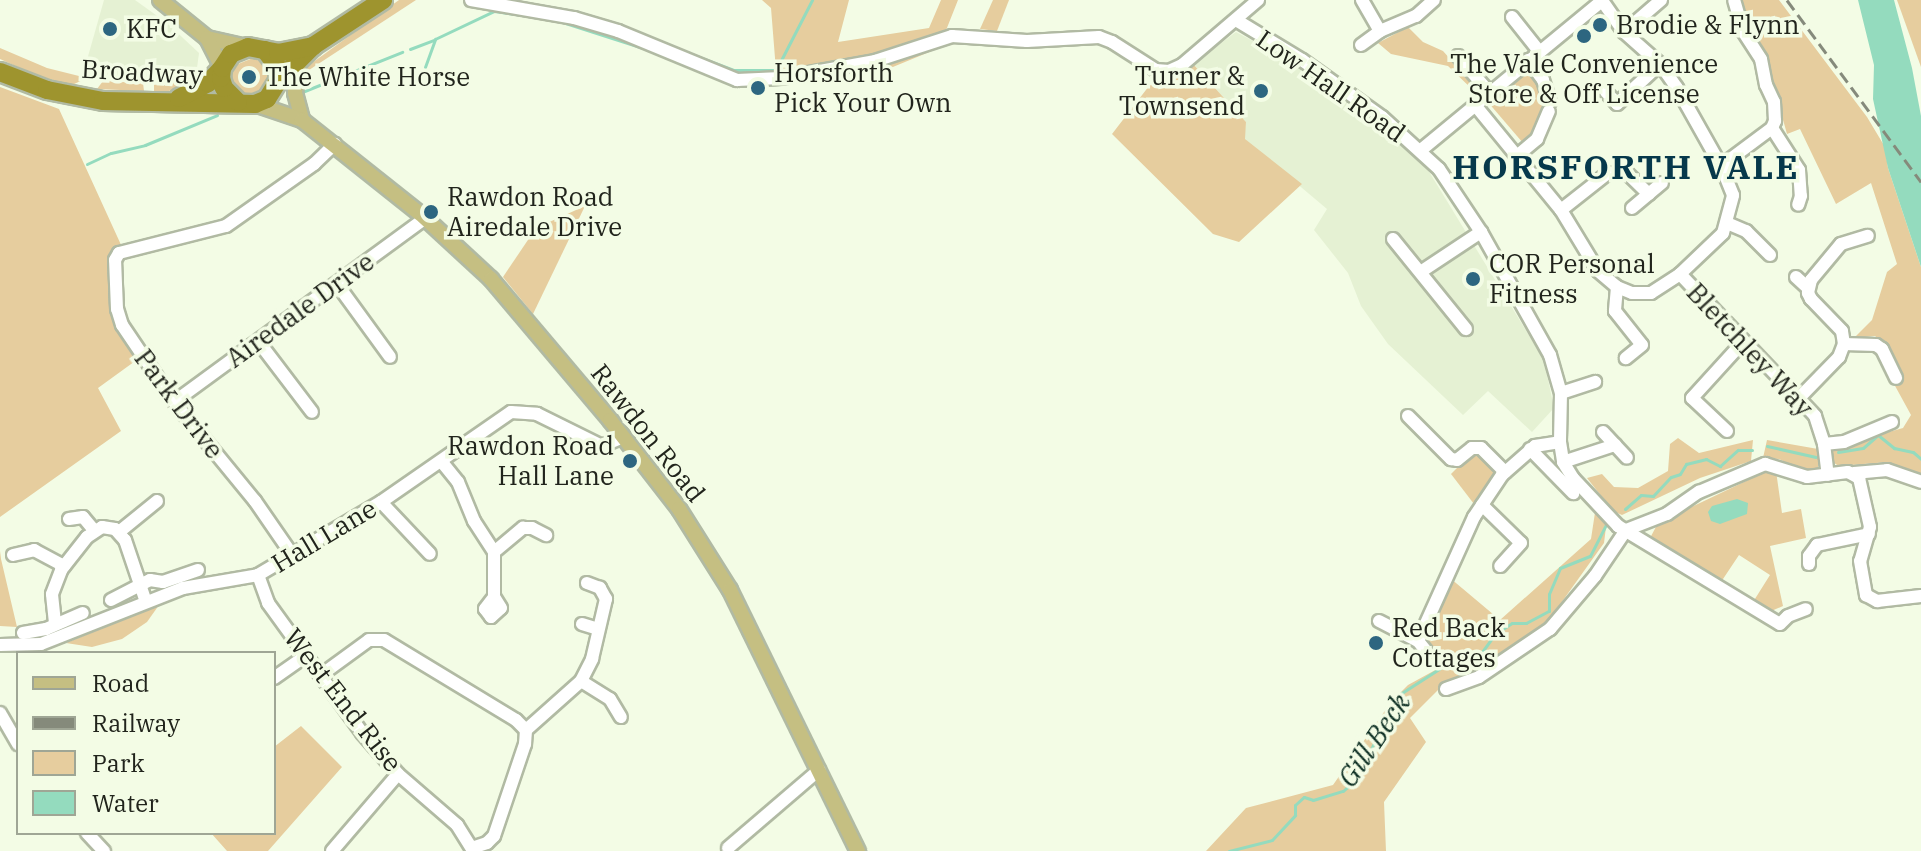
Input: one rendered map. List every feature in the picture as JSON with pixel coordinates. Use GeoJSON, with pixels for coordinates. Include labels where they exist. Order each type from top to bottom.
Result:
{"type":"FeatureCollection","features":[{"type":"Feature","properties":{"kind":"highway"},"geometry":{"type":"LineString","coordinates":[[222,69],[224,88],[246,103],[267,99],[313,46],[383,0]]}},
{"type":"Feature","properties":{"kind":"highway"},"geometry":{"type":"LineString","coordinates":[[173,101],[208,83],[231,54],[256,48],[289,52],[313,46]]}},
{"type":"Feature","properties":{"kind":"highway"},"geometry":{"type":"LineString","coordinates":[[256,48],[277,66],[278,83]]}},
{"type":"Feature","properties":{"kind":"highway","name":"Broadway"},"geometry":{"type":"LineString","coordinates":[[0,72],[47,90],[82,98],[126,103],[246,103]]}},
{"type":"Feature","properties":{"kind":"main road"},"geometry":{"type":"LineString","coordinates":[[165,1],[207,38],[222,69]]}},
{"type":"Feature","properties":{"kind":"main road"},"geometry":{"type":"LineString","coordinates":[[207,38],[256,48]]}},
{"type":"Feature","properties":{"kind":"main road"},"geometry":{"type":"LineString","coordinates":[[299,60],[295,93],[302,120]]}},
{"type":"Feature","properties":{"kind":"main road","name":"Rawdon Road"},"geometry":{"type":"LineString","coordinates":[[278,83],[302,120]]}},
{"type":"Feature","properties":{"kind":"main road","name":"Rawdon Road"},"geometry":{"type":"LineString","coordinates":[[246,103],[302,120],[425,218],[491,279],[623,437],[679,509],[717,568],[858,851]]}},
{"type":"Feature","properties":{"kind":"street"},"geometry":{"type":"LineString","coordinates":[[471,0],[574,18],[618,31],[737,80],[781,78],[875,61],[952,36],[1027,41],[1099,37],[1156,70],[1169,71],[1182,65],[1258,0]]}},
{"type":"Feature","properties":{"kind":"street"},"geometry":{"type":"LineString","coordinates":[[1362,0],[1380,31]]}},
{"type":"Feature","properties":{"kind":"street"},"geometry":{"type":"LineString","coordinates":[[1361,45],[1380,31],[1416,16],[1434,0]]}},
{"type":"Feature","properties":{"kind":"street"},"geometry":{"type":"LineString","coordinates":[[1421,150],[1489,92],[1602,0],[1624,32],[1660,64],[1721,166],[1733,195],[1727,223],[1703,254],[1651,293],[1632,293],[1617,287],[1598,271],[1561,210],[1475,105]]}},
{"type":"Feature","properties":{"kind":"street"},"geometry":{"type":"LineString","coordinates":[[1624,32],[1661,0]]}},
{"type":"Feature","properties":{"kind":"street"},"geometry":{"type":"LineString","coordinates":[[1734,0],[1743,31],[1758,52],[1766,85],[1774,102],[1772,128],[1799,170],[1801,196],[1798,205]]}},
{"type":"Feature","properties":{"kind":"street"},"geometry":{"type":"LineString","coordinates":[[1512,17],[1539,51]]}},
{"type":"Feature","properties":{"kind":"street","name":"Low Hall Road"},"geometry":{"type":"LineString","coordinates":[[1236,20],[1312,67],[1382,117],[1439,169],[1481,232],[1550,355],[1561,393],[1560,442],[1563,462]]}},
{"type":"Feature","properties":{"kind":"street"},"geometry":{"type":"LineString","coordinates":[[1458,56],[1489,92]]}},
{"type":"Feature","properties":{"kind":"street"},"geometry":{"type":"LineString","coordinates":[[1518,155],[1537,139],[1549,107],[1543,80],[1528,60]]}},
{"type":"Feature","properties":{"kind":"street"},"geometry":{"type":"LineString","coordinates":[[1606,92],[1617,104],[1660,64]]}},
{"type":"Feature","properties":{"kind":"street"},"geometry":{"type":"LineString","coordinates":[[1721,166],[1772,128]]}},
{"type":"Feature","properties":{"kind":"street","name":"Park Drive"},"geometry":{"type":"LineString","coordinates":[[293,556],[138,352],[117,309],[116,256],[137,247],[226,226],[314,164],[335,144]]}},
{"type":"Feature","properties":{"kind":"street"},"geometry":{"type":"LineString","coordinates":[[1561,210],[1608,173],[1628,174],[1649,194]]}},
{"type":"Feature","properties":{"kind":"street"},"geometry":{"type":"LineString","coordinates":[[1632,208],[1662,183]]}},
{"type":"Feature","properties":{"kind":"street","name":"Airedale Drive"},"geometry":{"type":"LineString","coordinates":[[174,402],[425,218]]}},
{"type":"Feature","properties":{"kind":"street"},"geometry":{"type":"LineString","coordinates":[[1727,223],[1746,231],[1770,255]]}},
{"type":"Feature","properties":{"kind":"street"},"geometry":{"type":"LineString","coordinates":[[1422,271],[1481,232]]}},
{"type":"Feature","properties":{"kind":"street"},"geometry":{"type":"LineString","coordinates":[[1808,288],[1841,244],[1868,236]]}},
{"type":"Feature","properties":{"kind":"street"},"geometry":{"type":"LineString","coordinates":[[1393,239],[1466,329]]}},
{"type":"Feature","properties":{"kind":"street","name":"Bletchley Way"},"geometry":{"type":"LineString","coordinates":[[1680,274],[1815,416],[1824,444],[1828,475]]}},
{"type":"Feature","properties":{"kind":"street"},"geometry":{"type":"LineString","coordinates":[[1796,277],[1808,288],[1811,299],[1842,331],[1844,344],[1839,357],[1800,397]]}},
{"type":"Feature","properties":{"kind":"street"},"geometry":{"type":"LineString","coordinates":[[337,284],[390,357]]}},
{"type":"Feature","properties":{"kind":"street"},"geometry":{"type":"LineString","coordinates":[[1617,287],[1615,311],[1642,345],[1626,358]]}},
{"type":"Feature","properties":{"kind":"street"},"geometry":{"type":"LineString","coordinates":[[258,341],[312,412]]}},
{"type":"Feature","properties":{"kind":"street"},"geometry":{"type":"LineString","coordinates":[[1727,431],[1692,398],[1743,342]]}},
{"type":"Feature","properties":{"kind":"street"},"geometry":{"type":"LineString","coordinates":[[1844,344],[1876,345],[1882,349],[1896,378]]}},
{"type":"Feature","properties":{"kind":"street"},"geometry":{"type":"LineString","coordinates":[[1561,393],[1595,382]]}},
{"type":"Feature","properties":{"kind":"street","name":"Hall Lane"},"geometry":{"type":"LineString","coordinates":[[0,645],[41,644],[63,638],[183,588],[258,575],[381,502],[495,421],[517,411],[537,414],[602,446],[623,437]]}},
{"type":"Feature","properties":{"kind":"street"},"geometry":{"type":"LineString","coordinates":[[1408,416],[1451,459],[1457,460],[1472,448],[1481,448],[1505,472]]}},
{"type":"Feature","properties":{"kind":"street"},"geometry":{"type":"LineString","coordinates":[[1824,444],[1844,442],[1892,422]]}},
{"type":"Feature","properties":{"kind":"street"},"geometry":{"type":"LineString","coordinates":[[1603,432],[1627,458]]}},
{"type":"Feature","properties":{"kind":"street"},"geometry":{"type":"LineString","coordinates":[[1418,641],[1482,505],[1505,472],[1530,449],[1560,442]]}},
{"type":"Feature","properties":{"kind":"street"},"geometry":{"type":"LineString","coordinates":[[1615,445],[1563,462],[1573,478],[1626,530],[1780,624],[1788,616],[1806,609]]}},
{"type":"Feature","properties":{"kind":"street"},"geometry":{"type":"LineString","coordinates":[[1530,449],[1573,493]]}},
{"type":"Feature","properties":{"kind":"street"},"geometry":{"type":"LineString","coordinates":[[441,461],[458,482],[474,521],[494,552],[494,597]]}},
{"type":"Feature","properties":{"kind":"street"},"geometry":{"type":"LineString","coordinates":[[1446,689],[1479,677],[1550,629],[1595,576],[1626,530],[1667,514],[1699,492],[1732,481],[1765,464],[1800,476],[1887,470],[1921,482]]}},
{"type":"Feature","properties":{"kind":"street"},"geometry":{"type":"LineString","coordinates":[[1854,473],[1862,485],[1869,534],[1860,561],[1866,595],[1877,601],[1920,599]]}},
{"type":"Feature","properties":{"kind":"street"},"geometry":{"type":"LineString","coordinates":[[119,532],[157,501]]}},
{"type":"Feature","properties":{"kind":"street"},"geometry":{"type":"LineString","coordinates":[[381,502],[430,554]]}},
{"type":"Feature","properties":{"kind":"street"},"geometry":{"type":"LineString","coordinates":[[1482,505],[1521,543],[1500,566]]}},
{"type":"Feature","properties":{"kind":"street"},"geometry":{"type":"LineString","coordinates":[[69,519],[83,514],[94,530]]}},
{"type":"Feature","properties":{"kind":"street"},"geometry":{"type":"LineString","coordinates":[[55,623],[52,594],[64,566],[94,530],[110,527],[119,532],[146,602]]}},
{"type":"Feature","properties":{"kind":"street"},"geometry":{"type":"LineString","coordinates":[[494,552],[523,528],[532,528],[546,535]]}},
{"type":"Feature","properties":{"kind":"street"},"geometry":{"type":"LineString","coordinates":[[1809,564],[1809,556],[1817,545],[1869,534]]}},
{"type":"Feature","properties":{"kind":"street"},"geometry":{"type":"LineString","coordinates":[[13,555],[34,550],[64,566]]}},
{"type":"Feature","properties":{"kind":"street"},"geometry":{"type":"LineString","coordinates":[[111,600],[150,580],[179,578],[198,570]]}},
{"type":"Feature","properties":{"kind":"street","name":"West End Rise"},"geometry":{"type":"LineString","coordinates":[[258,575],[268,603],[362,733],[398,774],[439,807],[473,850]]}},
{"type":"Feature","properties":{"kind":"street"},"geometry":{"type":"LineString","coordinates":[[473,850],[494,836],[525,744],[526,730],[581,681],[592,659],[606,595],[600,588],[587,583]]}},
{"type":"Feature","properties":{"kind":"street"},"geometry":{"type":"LineString","coordinates":[[23,633],[83,613]]}},
{"type":"Feature","properties":{"kind":"street"},"geometry":{"type":"LineString","coordinates":[[1379,621],[1418,641],[1427,652]]}},
{"type":"Feature","properties":{"kind":"street"},"geometry":{"type":"LineString","coordinates":[[582,624],[598,629]]}},
{"type":"Feature","properties":{"kind":"street"},"geometry":{"type":"LineString","coordinates":[[321,675],[369,640],[384,640],[516,720],[526,730]]}},
{"type":"Feature","properties":{"kind":"street"},"geometry":{"type":"LineString","coordinates":[[276,677],[306,656]]}},
{"type":"Feature","properties":{"kind":"street"},"geometry":{"type":"LineString","coordinates":[[581,681],[610,699],[621,717]]}},
{"type":"Feature","properties":{"kind":"street"},"geometry":{"type":"LineString","coordinates":[[0,713],[16,741]]}},
{"type":"Feature","properties":{"kind":"street"},"geometry":{"type":"LineString","coordinates":[[728,848],[819,770]]}},
{"type":"Feature","properties":{"kind":"street"},"geometry":{"type":"LineString","coordinates":[[332,851],[398,774]]}},
{"type":"Feature","properties":{"kind":"street"},"geometry":{"type":"LineString","coordinates":[[89,835],[104,851]]}},
{"type":"Feature","properties":{"kind":"shaded area"},"geometry":{"type":"Polygon","coordinates":[[[104,0],[135,0],[167,23],[199,53],[197,68],[187,75],[143,79],[83,74],[104,0]]]}},
{"type":"Feature","properties":{"kind":"shaded area"},"geometry":{"type":"Polygon","coordinates":[[[1236,32],[1293,62],[1378,124],[1428,170],[1544,360],[1554,408],[1532,432],[1488,391],[1463,415],[1388,344],[1361,306],[1348,273],[1314,230],[1327,209],[1244,139],[1246,122],[1193,64],[1236,32]]]}},
{"type":"Feature","properties":{"kind":"green space"},"geometry":{"type":"Polygon","coordinates":[[[399,0],[416,0],[309,70],[305,68],[399,0]]]}},
{"type":"Feature","properties":{"kind":"green space"},"geometry":{"type":"Polygon","coordinates":[[[762,0],[849,0],[838,42],[929,28],[941,0],[958,0],[939,48],[888,69],[777,83],[771,8],[762,0]]]}},
{"type":"Feature","properties":{"kind":"green space"},"geometry":{"type":"Polygon","coordinates":[[[993,0],[1009,0],[997,31],[980,29],[993,0]]]}},
{"type":"Feature","properties":{"kind":"green space"},"geometry":{"type":"Polygon","coordinates":[[[1741,0],[1779,0],[1867,117],[1885,147],[1888,168],[1921,267],[1921,476],[1888,462],[1839,466],[1834,463],[1832,448],[1903,428],[1911,415],[1894,384],[1902,378],[1885,345],[1875,336],[1854,338],[1872,320],[1887,272],[1897,264],[1871,183],[1836,204],[1800,129],[1787,134],[1765,55],[1741,0]]]}},
{"type":"Feature","properties":{"kind":"green space"},"geometry":{"type":"Polygon","coordinates":[[[1897,0],[1921,0],[1921,67],[1897,0]]]}},
{"type":"Feature","properties":{"kind":"green space"},"geometry":{"type":"Polygon","coordinates":[[[1408,27],[1423,42],[1443,51],[1478,90],[1475,92],[1448,66],[1391,54],[1378,43],[1408,27]]]}},
{"type":"Feature","properties":{"kind":"green space"},"geometry":{"type":"Polygon","coordinates":[[[0,48],[47,68],[87,78],[72,85],[38,76],[0,59],[0,48]]]}},
{"type":"Feature","properties":{"kind":"green space"},"geometry":{"type":"Polygon","coordinates":[[[253,58],[267,65],[270,78],[263,91],[243,95],[230,86],[230,74],[238,64],[253,58]]]}},
{"type":"Feature","properties":{"kind":"green space"},"geometry":{"type":"Polygon","coordinates":[[[1193,64],[1246,122],[1245,139],[1302,184],[1239,242],[1213,234],[1112,134],[1149,86],[1193,64]]]}},
{"type":"Feature","properties":{"kind":"green space"},"geometry":{"type":"Polygon","coordinates":[[[1528,65],[1533,70],[1545,109],[1534,134],[1523,143],[1487,101],[1528,65]]]}},
{"type":"Feature","properties":{"kind":"green space"},"geometry":{"type":"Polygon","coordinates":[[[196,74],[202,82],[154,95],[154,83],[179,81],[196,74]]]}},
{"type":"Feature","properties":{"kind":"green space"},"geometry":{"type":"Polygon","coordinates":[[[103,81],[143,83],[144,91],[97,89],[103,81]]]}},
{"type":"Feature","properties":{"kind":"green space"},"geometry":{"type":"Polygon","coordinates":[[[0,87],[59,109],[122,247],[111,254],[109,290],[118,326],[138,359],[98,388],[121,431],[0,517],[0,87]]]}},
{"type":"Feature","properties":{"kind":"green space"},"geometry":{"type":"Polygon","coordinates":[[[585,206],[533,314],[503,277],[536,228],[585,206]]]}},
{"type":"Feature","properties":{"kind":"green space"},"geometry":{"type":"Polygon","coordinates":[[[1678,438],[1699,453],[1753,440],[1751,461],[1700,478],[1622,515],[1613,511],[1587,478],[1602,474],[1614,487],[1638,488],[1668,471],[1670,444],[1678,438]]]}},
{"type":"Feature","properties":{"kind":"green space"},"geometry":{"type":"Polygon","coordinates":[[[1767,440],[1818,449],[1818,468],[1802,470],[1779,459],[1763,458],[1767,440]]]}},
{"type":"Feature","properties":{"kind":"green space"},"geometry":{"type":"Polygon","coordinates":[[[1479,452],[1497,469],[1474,504],[1451,474],[1472,453],[1479,452]]]}},
{"type":"Feature","properties":{"kind":"green space"},"geometry":{"type":"Polygon","coordinates":[[[1769,470],[1776,471],[1782,513],[1801,509],[1806,538],[1770,546],[1783,606],[1769,612],[1753,602],[1770,575],[1739,555],[1721,582],[1649,540],[1658,523],[1769,470]]]}},
{"type":"Feature","properties":{"kind":"green space"},"geometry":{"type":"Polygon","coordinates":[[[1596,506],[1607,519],[1604,543],[1546,624],[1505,653],[1439,689],[1410,718],[1426,742],[1384,802],[1386,851],[1206,851],[1246,808],[1333,785],[1391,702],[1408,685],[1439,668],[1424,642],[1450,578],[1500,620],[1591,539],[1596,506]]]}},
{"type":"Feature","properties":{"kind":"green space"},"geometry":{"type":"Polygon","coordinates":[[[0,551],[1,559],[17,627],[0,626],[0,551]]]}},
{"type":"Feature","properties":{"kind":"green space"},"geometry":{"type":"Polygon","coordinates":[[[159,605],[147,622],[122,639],[92,647],[66,643],[159,605]]]}},
{"type":"Feature","properties":{"kind":"green space"},"geometry":{"type":"Polygon","coordinates":[[[301,726],[342,767],[268,851],[227,851],[213,835],[276,835],[276,745],[301,726]]]}},
{"type":"Feature","properties":{"kind":"water"},"geometry":{"type":"Polygon","coordinates":[[[1858,0],[1894,0],[1912,68],[1921,116],[1921,267],[1888,168],[1873,99],[1874,65],[1858,0]]]}},
{"type":"Feature","properties":{"kind":"water"},"geometry":{"type":"Polygon","coordinates":[[[1737,499],[1748,503],[1747,514],[1720,524],[1711,521],[1708,512],[1712,506],[1737,499]]]}},
{"type":"Feature","properties":{"kind":"waterway"},"geometry":{"type":"LineString","coordinates":[[678,49],[734,70],[776,70],[812,0]]}},
{"type":"Feature","properties":{"kind":"waterway"},"geometry":{"type":"LineString","coordinates":[[425,67],[435,39],[494,11],[556,20],[649,50]]}},
{"type":"Feature","properties":{"kind":"waterway"},"geometry":{"type":"LineString","coordinates":[[410,49],[433,40]]}},
{"type":"Feature","properties":{"kind":"waterway"},"geometry":{"type":"LineString","coordinates":[[302,92],[402,52]]}},
{"type":"Feature","properties":{"kind":"waterway"},"geometry":{"type":"LineString","coordinates":[[87,164],[111,153],[145,145],[217,115]]}},
{"type":"Feature","properties":{"kind":"waterway","name":"Gill Beck"},"geometry":{"type":"LineString","coordinates":[[1838,452],[1863,448],[1878,435],[1894,448],[1913,452],[1921,459]]}},
{"type":"Feature","properties":{"kind":"waterway","name":"Gill Beck"},"geometry":{"type":"LineString","coordinates":[[1767,446],[1816,457]]}},
{"type":"Feature","properties":{"kind":"waterway","name":"Gill Beck"},"geometry":{"type":"LineString","coordinates":[[1625,509],[1641,495],[1653,496],[1671,477],[1680,474],[1686,464],[1706,459],[1720,466],[1738,450],[1752,450]]}},
{"type":"Feature","properties":{"kind":"waterway","name":"Gill Beck"},"geometry":{"type":"LineString","coordinates":[[1229,851],[1272,840],[1295,815],[1295,805],[1304,797],[1313,800],[1343,791],[1352,783],[1352,776],[1361,771],[1379,732],[1389,728],[1389,722],[1397,715],[1397,696],[1442,667],[1479,656],[1495,634],[1512,623],[1526,623],[1549,611],[1549,594],[1560,568],[1590,556],[1606,524]]}},
{"type":"Feature","properties":{"kind":"railway"},"geometry":{"type":"LineString","coordinates":[[1787,0],[1921,182]]}},
{"type":"Feature","properties":{"kind":"place","name":"Brodie & Flynn"},"geometry":{"type":"Point","coordinates":[1600,25]}},
{"type":"Feature","properties":{"kind":"place","name":"KFC"},"geometry":{"type":"Point","coordinates":[110,29]}},
{"type":"Feature","properties":{"kind":"place","name":"The Vale Convenience Store & Off License"},"geometry":{"type":"Point","coordinates":[1584,36]}},
{"type":"Feature","properties":{"kind":"place","name":"The White Horse"},"geometry":{"type":"Point","coordinates":[249,77]}},
{"type":"Feature","properties":{"kind":"place","name":"Horsforth Pick Your Own"},"geometry":{"type":"Point","coordinates":[758,88]}},
{"type":"Feature","properties":{"kind":"place","name":"Turner & Townsend"},"geometry":{"type":"Point","coordinates":[1261,91]}},
{"type":"Feature","properties":{"kind":"place","name":"Rawdon Road Airedale Drive"},"geometry":{"type":"Point","coordinates":[431,212]}},
{"type":"Feature","properties":{"kind":"place","name":"COR Personal Fitness"},"geometry":{"type":"Point","coordinates":[1473,279]}},
{"type":"Feature","properties":{"kind":"place","name":"Rawdon Road Hall Lane"},"geometry":{"type":"Point","coordinates":[630,461]}},
{"type":"Feature","properties":{"kind":"place","name":"Red Back Cottages"},"geometry":{"type":"Point","coordinates":[1376,643]}},
{"type":"Feature","properties":{"kind":"district","name":"HORSFORTH VALE"},"geometry":{"type":"Point","coordinates":[1626,167]}}]}
